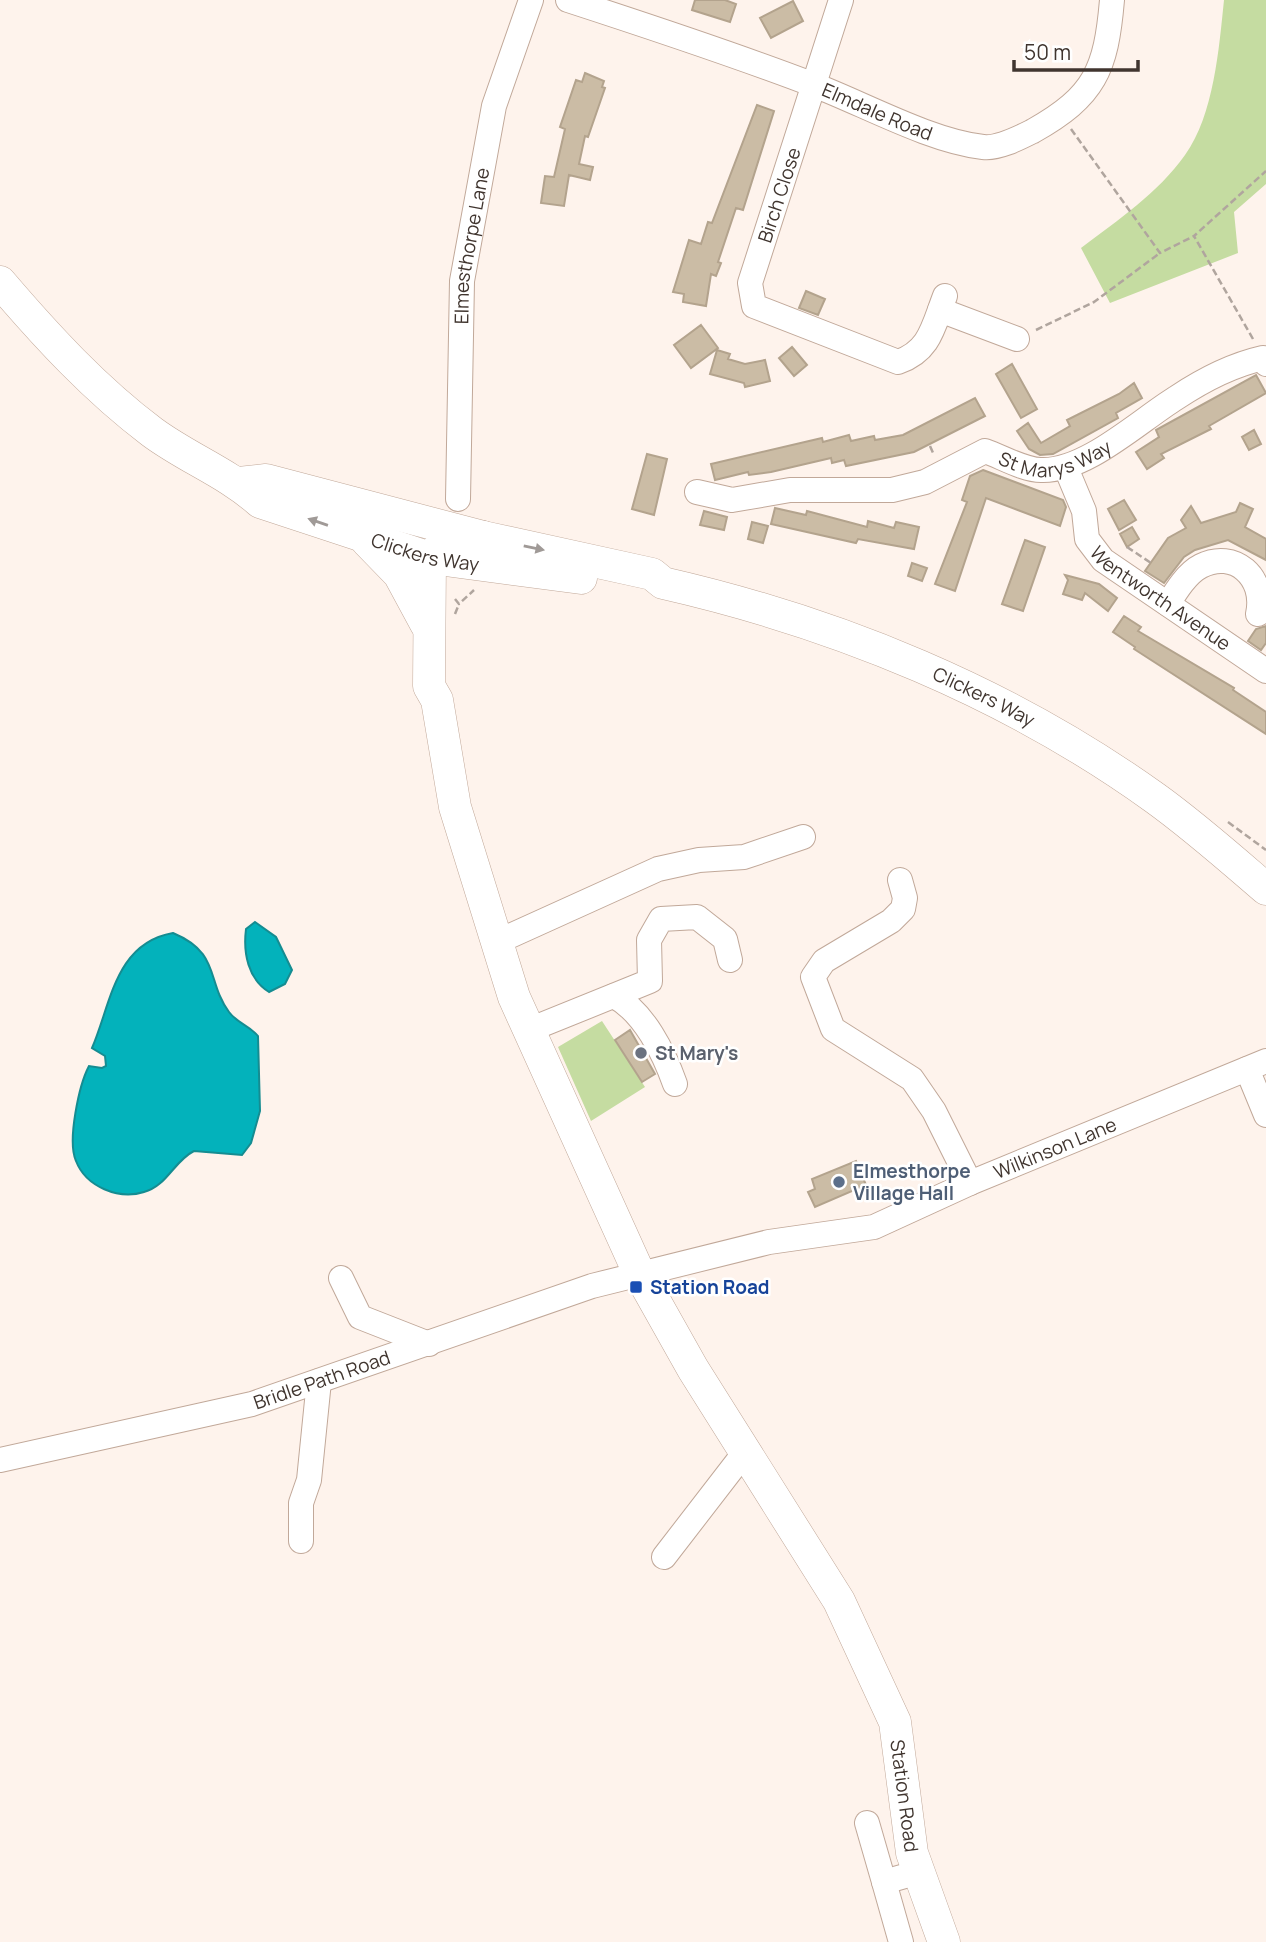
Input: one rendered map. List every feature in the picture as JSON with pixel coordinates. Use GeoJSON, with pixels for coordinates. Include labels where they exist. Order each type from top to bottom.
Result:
{"type":"FeatureCollection","features":[{"type":"Feature","properties":{"kind":"main road","name":"Clickers Way"},"geometry":{"type":"LineString","coordinates":[[0,282],[56,347],[121,408],[190,457],[239,483],[260,502],[363,538],[443,556],[652,589],[663,583]]}},
{"type":"Feature","properties":{"kind":"main road","name":"Clickers Way"},"geometry":{"type":"LineString","coordinates":[[239,483],[266,480],[483,537],[652,575],[663,583],[831,630],[976,691],[1087,753],[1155,799],[1266,889]]}},
{"type":"Feature","properties":{"kind":"main road"},"geometry":{"type":"LineString","coordinates":[[396,515],[443,556],[483,537]]}},
{"type":"Feature","properties":{"kind":"main road"},"geometry":{"type":"LineString","coordinates":[[363,538],[399,574],[428,628]]}},
{"type":"Feature","properties":{"kind":"main road","name":"Station Road"},"geometry":{"type":"LineString","coordinates":[[443,556],[428,628],[429,686],[437,700],[455,807],[514,997],[639,1273],[745,1452],[839,1601],[895,1722],[912,1853],[944,1942]]}},
{"type":"Feature","properties":{"kind":"main road","name":"Station Road"},"geometry":{"type":"LineString","coordinates":[[437,700],[445,685],[449,592],[443,556]]}},
{"type":"Feature","properties":{"kind":"street","name":"Elmesthorpe Lane"},"geometry":{"type":"LineString","coordinates":[[458,499],[462,281],[495,106],[531,0]]}},
{"type":"Feature","properties":{"kind":"street","name":"Elmdale Road"},"geometry":{"type":"LineString","coordinates":[[568,0],[815,85],[919,129],[985,148],[1018,139],[1061,115],[1091,87],[1109,44],[1112,0]]}},
{"type":"Feature","properties":{"kind":"street","name":"Birch Close"},"geometry":{"type":"LineString","coordinates":[[841,0],[750,283],[754,306],[898,362],[916,356],[928,341],[942,303],[1017,339]]}},
{"type":"Feature","properties":{"kind":"street","name":"St Marys Way"},"geometry":{"type":"LineString","coordinates":[[697,492],[732,500],[790,490],[892,490],[925,482],[985,452],[1039,471],[1066,468],[1189,390],[1238,363],[1264,361]]}},
{"type":"Feature","properties":{"kind":"street","name":"Wentworth Avenue"},"geometry":{"type":"LineString","coordinates":[[1066,468],[1084,511],[1087,539],[1103,560],[1266,671]]}},
{"type":"Feature","properties":{"kind":"street"},"geometry":{"type":"LineString","coordinates":[[1168,604],[1199,566],[1226,559],[1246,567],[1261,586],[1263,600],[1258,614]]}},
{"type":"Feature","properties":{"kind":"street"},"geometry":{"type":"LineString","coordinates":[[496,938],[510,936],[658,869],[699,860],[744,857],[803,837]]}},
{"type":"Feature","properties":{"kind":"street"},"geometry":{"type":"LineString","coordinates":[[900,880],[905,898],[903,909],[891,921],[824,961],[813,977],[833,1029],[912,1079],[934,1111],[970,1183]]}},
{"type":"Feature","properties":{"kind":"street"},"geometry":{"type":"LineString","coordinates":[[529,1030],[650,981],[652,966],[649,940],[661,919],[697,917],[725,939],[730,960]]}},
{"type":"Feature","properties":{"kind":"street"},"geometry":{"type":"LineString","coordinates":[[614,996],[637,1014],[667,1063],[675,1084]]}},
{"type":"Feature","properties":{"kind":"street"},"geometry":{"type":"LineString","coordinates":[[1256,1065],[1266,1115]]}},
{"type":"Feature","properties":{"kind":"street","name":"Wilkinson Lane"},"geometry":{"type":"LineString","coordinates":[[639,1273],[768,1242],[874,1227],[970,1183],[1256,1065]]}},
{"type":"Feature","properties":{"kind":"street","name":"Bridle Path Road"},"geometry":{"type":"LineString","coordinates":[[0,1460],[252,1404],[592,1286],[639,1273]]}},
{"type":"Feature","properties":{"kind":"street"},"geometry":{"type":"LineString","coordinates":[[341,1278],[359,1317],[429,1344]]}},
{"type":"Feature","properties":{"kind":"street"},"geometry":{"type":"LineString","coordinates":[[301,1541],[301,1503],[309,1480],[319,1381]]}},
{"type":"Feature","properties":{"kind":"street"},"geometry":{"type":"LineString","coordinates":[[664,1557],[745,1452]]}},
{"type":"Feature","properties":{"kind":"street"},"geometry":{"type":"LineString","coordinates":[[867,1823],[901,1942]]}},
{"type":"Feature","properties":{"kind":"street"},"geometry":{"type":"LineString","coordinates":[[884,1882],[919,1872]]}},
{"type":"Feature","properties":{"kind":"path"},"geometry":{"type":"LineString","coordinates":[[1061,115],[1160,253]]}},
{"type":"Feature","properties":{"kind":"path"},"geometry":{"type":"LineString","coordinates":[[1017,339],[1094,302],[1160,253],[1195,236],[1266,171]]}},
{"type":"Feature","properties":{"kind":"path"},"geometry":{"type":"LineString","coordinates":[[1195,236],[1264,361]]}},
{"type":"Feature","properties":{"kind":"path"},"geometry":{"type":"LineString","coordinates":[[1127,547],[1151,563]]}},
{"type":"Feature","properties":{"kind":"green space"},"geometry":{"type":"Polygon","coordinates":[[[1224,0],[1266,0],[1266,184],[1234,212],[1238,253],[1110,303],[1081,248],[1163,182],[1195,139],[1214,80],[1224,0]]]}},
{"type":"Feature","properties":{"kind":"green space"},"geometry":{"type":"Polygon","coordinates":[[[602,1021],[645,1087],[591,1121],[558,1047],[602,1021]]]}},
{"type":"Feature","properties":{"kind":"water"},"geometry":{"type":"Polygon","coordinates":[[[255,922],[276,937],[292,970],[285,984],[269,992],[256,980],[246,956],[246,929],[255,922]]]}},
{"type":"Feature","properties":{"kind":"water"},"geometry":{"type":"Polygon","coordinates":[[[173,933],[199,949],[229,1012],[258,1036],[260,1111],[251,1143],[242,1155],[194,1151],[152,1189],[134,1194],[114,1193],[87,1178],[76,1161],[73,1140],[78,1099],[89,1066],[106,1066],[105,1056],[92,1048],[111,995],[127,962],[139,949],[154,939],[173,933]]]}},
{"type":"Feature","properties":{"kind":"building"},"geometry":{"type":"Polygon","coordinates":[[[695,0],[725,0],[736,4],[730,22],[692,10],[695,0]]]}},
{"type":"Feature","properties":{"kind":"building"},"geometry":{"type":"Polygon","coordinates":[[[793,1],[803,21],[771,38],[760,18],[793,1]]]}},
{"type":"Feature","properties":{"kind":"building"},"geometry":{"type":"Polygon","coordinates":[[[585,73],[604,81],[602,87],[605,88],[588,137],[585,136],[579,164],[593,167],[590,180],[569,175],[564,206],[541,203],[545,176],[554,177],[565,129],[560,127],[576,80],[582,82],[585,73]]]}},
{"type":"Feature","properties":{"kind":"building"},"geometry":{"type":"Polygon","coordinates":[[[757,105],[774,111],[743,210],[736,208],[718,262],[721,263],[716,276],[711,274],[706,306],[683,302],[684,294],[673,292],[689,240],[701,244],[708,222],[712,223],[757,105]]]}},
{"type":"Feature","properties":{"kind":"building"},"geometry":{"type":"Polygon","coordinates":[[[806,291],[825,299],[818,315],[799,308],[806,291]]]}},
{"type":"Feature","properties":{"kind":"building"},"geometry":{"type":"Polygon","coordinates":[[[701,325],[718,348],[691,368],[674,345],[701,325]]]}},
{"type":"Feature","properties":{"kind":"building"},"geometry":{"type":"Polygon","coordinates":[[[792,347],[807,365],[794,376],[779,358],[792,347]]]}},
{"type":"Feature","properties":{"kind":"building"},"geometry":{"type":"Polygon","coordinates":[[[717,350],[730,354],[728,359],[745,364],[765,360],[770,381],[745,387],[744,383],[710,374],[717,350]]]}},
{"type":"Feature","properties":{"kind":"building"},"geometry":{"type":"Polygon","coordinates":[[[1012,364],[1037,409],[1021,418],[996,374],[1012,364]]]}},
{"type":"Feature","properties":{"kind":"building"},"geometry":{"type":"Polygon","coordinates":[[[1256,375],[1266,393],[1209,426],[1211,429],[1161,454],[1164,458],[1147,469],[1136,452],[1159,437],[1156,430],[1256,375]]]}},
{"type":"Feature","properties":{"kind":"building"},"geometry":{"type":"Polygon","coordinates":[[[1134,383],[1142,398],[1116,413],[1118,418],[1053,454],[1040,455],[1029,449],[1017,431],[1028,423],[1041,443],[1070,426],[1067,420],[1119,394],[1134,383]]]}},
{"type":"Feature","properties":{"kind":"building"},"geometry":{"type":"Polygon","coordinates":[[[975,398],[985,416],[914,452],[846,466],[844,460],[832,463],[831,458],[771,472],[749,475],[748,472],[715,480],[711,464],[822,438],[823,442],[849,435],[851,441],[874,436],[875,440],[903,435],[975,398]]]}},
{"type":"Feature","properties":{"kind":"building"},"geometry":{"type":"Polygon","coordinates":[[[1254,430],[1261,444],[1249,450],[1242,437],[1254,430]]]}},
{"type":"Feature","properties":{"kind":"building"},"geometry":{"type":"Polygon","coordinates":[[[647,454],[667,459],[654,515],[632,509],[647,454]]]}},
{"type":"Feature","properties":{"kind":"building"},"geometry":{"type":"Polygon","coordinates":[[[983,470],[1063,500],[1066,507],[1060,526],[986,498],[955,591],[935,584],[967,502],[962,500],[970,476],[983,470]]]}},
{"type":"Feature","properties":{"kind":"building"},"geometry":{"type":"Polygon","coordinates":[[[1124,500],[1136,520],[1119,530],[1108,509],[1124,500]]]}},
{"type":"Feature","properties":{"kind":"building"},"geometry":{"type":"Polygon","coordinates":[[[1240,503],[1253,509],[1245,527],[1266,539],[1266,560],[1228,540],[1195,550],[1184,557],[1164,583],[1145,571],[1168,538],[1186,528],[1181,520],[1191,506],[1201,523],[1236,512],[1240,503]]]}},
{"type":"Feature","properties":{"kind":"building"},"geometry":{"type":"Polygon","coordinates":[[[775,508],[806,515],[807,511],[867,527],[868,521],[894,528],[896,522],[919,527],[914,549],[858,539],[856,543],[771,524],[775,508]]]}},
{"type":"Feature","properties":{"kind":"building"},"geometry":{"type":"Polygon","coordinates":[[[704,511],[727,517],[724,530],[700,525],[704,511]]]}},
{"type":"Feature","properties":{"kind":"building"},"geometry":{"type":"Polygon","coordinates":[[[752,522],[768,526],[763,543],[748,539],[752,522]]]}},
{"type":"Feature","properties":{"kind":"building"},"geometry":{"type":"Polygon","coordinates":[[[1132,527],[1139,539],[1127,547],[1120,534],[1132,527]]]}},
{"type":"Feature","properties":{"kind":"building"},"geometry":{"type":"Polygon","coordinates":[[[1025,540],[1045,547],[1023,611],[1002,604],[1025,540]]]}},
{"type":"Feature","properties":{"kind":"building"},"geometry":{"type":"Polygon","coordinates":[[[912,563],[927,568],[922,581],[908,576],[912,563]]]}},
{"type":"Feature","properties":{"kind":"building"},"geometry":{"type":"Polygon","coordinates":[[[1065,575],[1099,584],[1117,598],[1108,611],[1085,593],[1082,600],[1063,594],[1068,580],[1065,575]]]}},
{"type":"Feature","properties":{"kind":"building"},"geometry":{"type":"Polygon","coordinates":[[[1124,616],[1141,627],[1138,631],[1234,688],[1233,690],[1266,712],[1266,734],[1134,649],[1135,647],[1113,632],[1124,616]]]}},
{"type":"Feature","properties":{"kind":"building"},"geometry":{"type":"Polygon","coordinates":[[[1266,626],[1266,643],[1261,650],[1248,641],[1256,629],[1266,626]]]}},
{"type":"Feature","properties":{"kind":"building"},"geometry":{"type":"Polygon","coordinates":[[[630,1030],[655,1074],[642,1082],[615,1040],[630,1030]]]}},
{"type":"Feature","properties":{"kind":"building","name":"Elmesthorpe Village Hall"},"geometry":{"type":"Polygon","coordinates":[[[856,1161],[866,1185],[815,1207],[808,1192],[815,1189],[812,1179],[856,1161]]]}},
{"type":"Feature","properties":{"kind":"place","name":"St Mary's"},"geometry":{"type":"Point","coordinates":[641,1053]}},
{"type":"Feature","properties":{"kind":"place","name":"Elmesthorpe Village Hall"},"geometry":{"type":"Point","coordinates":[839,1182]}},
{"type":"Feature","properties":{"kind":"place","name":"Station Road"},"geometry":{"type":"Point","coordinates":[636,1287]}}]}
